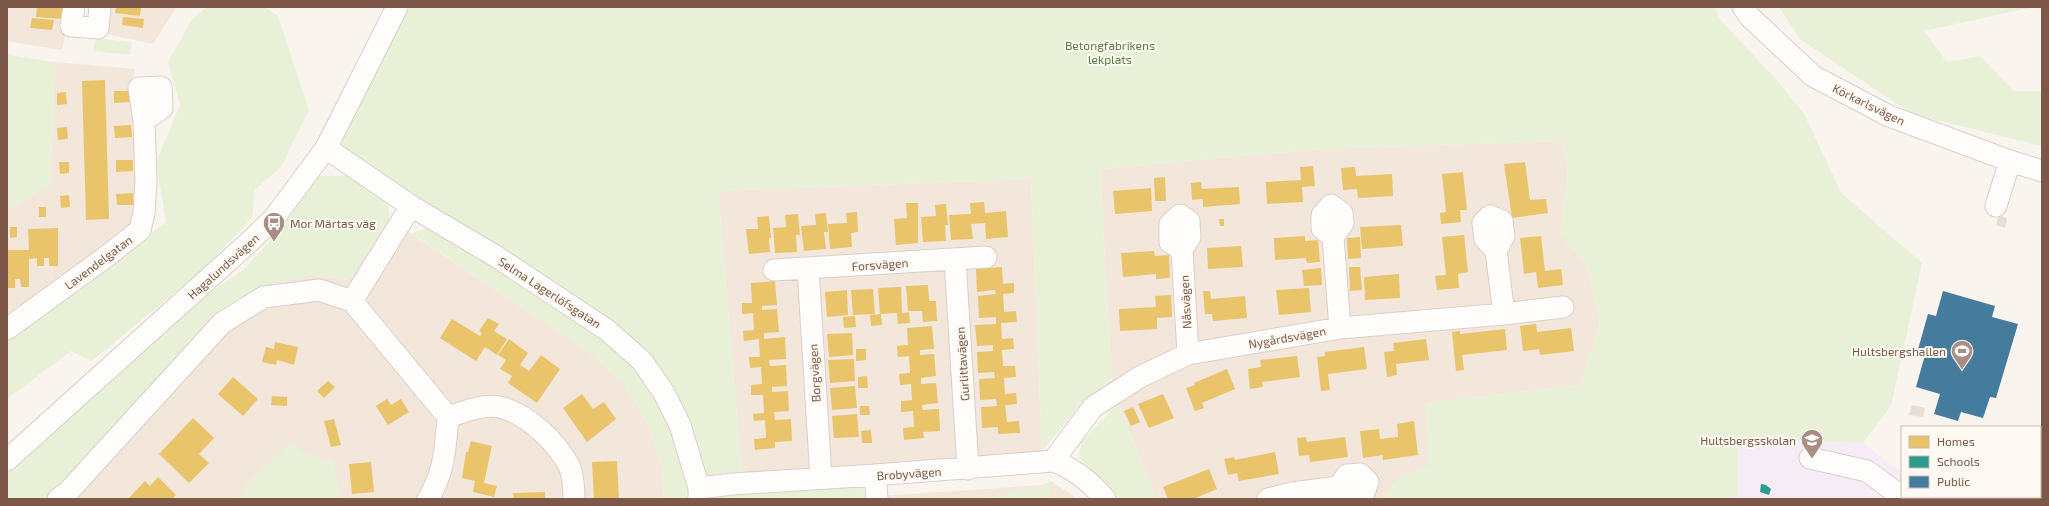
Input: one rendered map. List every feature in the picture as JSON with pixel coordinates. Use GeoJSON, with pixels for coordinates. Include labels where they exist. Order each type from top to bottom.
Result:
{"type":"FeatureCollection","features":[{"type":"Feature","properties":{"kind":"street"},"geometry":{"type":"LineString","coordinates":[[74,7],[71,26],[98,28],[100,7]]}},
{"type":"Feature","properties":{"kind":"street","name":"Hagalundsvägen"},"geometry":{"type":"LineString","coordinates":[[7,460],[274,218],[326,148],[397,7]]}},
{"type":"Feature","properties":{"kind":"street","name":"Körkarlsvägen"},"geometry":{"type":"LineString","coordinates":[[1743,7],[1750,17],[1813,76],[1889,116],[2010,161],[2042,171]]}},
{"type":"Feature","properties":{"kind":"street","name":"Lavendelgatan"},"geometry":{"type":"LineString","coordinates":[[7,329],[140,230],[144,214],[146,182],[144,121]]}},
{"type":"Feature","properties":{"kind":"street","name":"Selma Lagerlöfsgatan"},"geometry":{"type":"LineString","coordinates":[[326,148],[411,206],[497,257],[607,330],[642,361],[664,393],[680,424],[699,494]]}},
{"type":"Feature","properties":{"kind":"street"},"geometry":{"type":"LineString","coordinates":[[1996,206],[2010,161]]}},
{"type":"Feature","properties":{"kind":"street"},"geometry":{"type":"LineString","coordinates":[[352,301],[411,206]]}},
{"type":"Feature","properties":{"kind":"street"},"geometry":{"type":"LineString","coordinates":[[1333,238],[1340,328]]}},
{"type":"Feature","properties":{"kind":"street","name":"Nåsvägen"},"geometry":{"type":"LineString","coordinates":[[1182,250],[1188,354]]}},
{"type":"Feature","properties":{"kind":"street"},"geometry":{"type":"LineString","coordinates":[[1496,251],[1504,314]]}},
{"type":"Feature","properties":{"kind":"street","name":"Forsvägen"},"geometry":{"type":"LineString","coordinates":[[774,270],[986,257]]}},
{"type":"Feature","properties":{"kind":"street","name":"Gurlittavägen"},"geometry":{"type":"LineString","coordinates":[[955,260],[968,469]]}},
{"type":"Feature","properties":{"kind":"street","name":"Borgvägen"},"geometry":{"type":"LineString","coordinates":[[808,269],[821,478]]}},
{"type":"Feature","properties":{"kind":"street"},"geometry":{"type":"LineString","coordinates":[[58,499],[67,493],[222,322],[264,297],[319,290],[352,301],[448,417],[444,462],[428,499]]}},
{"type":"Feature","properties":{"kind":"street","name":"Nygårdsvägen"},"geometry":{"type":"LineString","coordinates":[[1054,462],[1093,407],[1140,377],[1188,354],[1340,328],[1504,314],[1563,307]]}},
{"type":"Feature","properties":{"kind":"street"},"geometry":{"type":"LineString","coordinates":[[448,417],[471,409],[499,407],[529,420],[556,446],[570,469],[574,499]]}},
{"type":"Feature","properties":{"kind":"street"},"geometry":{"type":"LineString","coordinates":[[1810,458],[1868,471],[1896,496]]}},
{"type":"Feature","properties":{"kind":"street","name":"Brobyvägen"},"geometry":{"type":"LineString","coordinates":[[699,494],[733,484],[875,476],[1054,462],[1068,466],[1098,491],[1105,499]]}},
{"type":"Feature","properties":{"kind":"street"},"geometry":{"type":"LineString","coordinates":[[875,476],[877,499]]}},
{"type":"Feature","properties":{"kind":"street"},"geometry":{"type":"LineString","coordinates":[[1268,499],[1292,493],[1339,487]]}},
{"type":"Feature","properties":{"kind":"shaded area"},"geometry":{"type":"Polygon","coordinates":[[[7,7],[71,7],[62,50],[7,41],[7,7]]]}},
{"type":"Feature","properties":{"kind":"shaded area"},"geometry":{"type":"Polygon","coordinates":[[[109,7],[177,7],[153,44],[102,33],[109,7]]]}},
{"type":"Feature","properties":{"kind":"shaded area"},"geometry":{"type":"Polygon","coordinates":[[[55,62],[135,69],[134,80],[139,126],[134,227],[7,317],[7,209],[50,185],[55,62]]]}},
{"type":"Feature","properties":{"kind":"shaded area"},"geometry":{"type":"Polygon","coordinates":[[[1563,141],[1568,175],[1560,234],[1587,265],[1600,325],[1580,385],[1426,403],[1430,466],[1400,477],[1384,497],[1387,499],[1156,499],[1112,387],[1100,169],[1320,149],[1563,141]]]}},
{"type":"Feature","properties":{"kind":"shaded area"},"geometry":{"type":"Polygon","coordinates":[[[1031,179],[1042,452],[742,477],[718,191],[1031,179]]]}},
{"type":"Feature","properties":{"kind":"shaded area"},"geometry":{"type":"Polygon","coordinates":[[[389,219],[588,351],[624,383],[648,424],[662,468],[664,499],[42,499],[60,488],[215,313],[262,288],[310,275],[348,280],[389,219]]]}},
{"type":"Feature","properties":{"kind":"shaded area","name":"Hultsbergsskolan"},"geometry":{"type":"Polygon","coordinates":[[[1788,439],[1863,443],[1901,472],[1901,498],[1928,498],[1737,499],[1738,448],[1788,439]]]}},
{"type":"Feature","properties":{"kind":"shaded area"},"geometry":{"type":"Polygon","coordinates":[[[1051,481],[1078,499],[836,499],[1042,485],[1051,481]]]}},
{"type":"Feature","properties":{"kind":"green space"},"geometry":{"type":"Polygon","coordinates":[[[207,7],[265,7],[278,16],[309,110],[281,167],[255,190],[252,218],[200,272],[92,361],[71,351],[7,399],[7,340],[166,222],[156,162],[180,105],[168,62],[193,18],[207,7]]]}},
{"type":"Feature","properties":{"kind":"green space","name":"Betongfabrikens lekplats"},"geometry":{"type":"Polygon","coordinates":[[[406,7],[1714,7],[1720,19],[1781,85],[1804,114],[1842,194],[1922,263],[1891,406],[1863,443],[1788,439],[1738,448],[1737,499],[1387,499],[1384,496],[1400,477],[1430,466],[1425,403],[1580,385],[1600,325],[1587,265],[1560,234],[1568,175],[1563,141],[1320,149],[1100,169],[1112,387],[1081,403],[1042,452],[1031,179],[718,191],[742,477],[704,480],[689,417],[652,356],[609,319],[383,179],[336,145],[406,7]]]}},
{"type":"Feature","properties":{"kind":"green space"},"geometry":{"type":"Polygon","coordinates":[[[1779,7],[2034,7],[1924,31],[1947,62],[1980,56],[2014,91],[2042,91],[2042,146],[1912,114],[1800,39],[1779,7]]]}},
{"type":"Feature","properties":{"kind":"green space"},"geometry":{"type":"Polygon","coordinates":[[[96,38],[132,42],[130,55],[93,51],[96,38]]]}},
{"type":"Feature","properties":{"kind":"green space"},"geometry":{"type":"Polygon","coordinates":[[[7,55],[55,62],[50,185],[7,209],[7,55]]]}},
{"type":"Feature","properties":{"kind":"green space"},"geometry":{"type":"Polygon","coordinates":[[[318,176],[348,176],[388,200],[389,219],[348,280],[310,275],[262,288],[215,313],[60,488],[42,499],[7,499],[7,475],[9,472],[200,300],[243,270],[272,239],[318,176]]]}},
{"type":"Feature","properties":{"kind":"green space"},"geometry":{"type":"Polygon","coordinates":[[[429,228],[603,335],[635,366],[655,397],[672,429],[688,490],[687,499],[664,499],[662,468],[648,424],[624,383],[588,351],[411,233],[429,228]]]}},
{"type":"Feature","properties":{"kind":"green space"},"geometry":{"type":"Polygon","coordinates":[[[1118,403],[1156,499],[1119,499],[1079,458],[1081,442],[1118,403]]]}},
{"type":"Feature","properties":{"kind":"green space"},"geometry":{"type":"Polygon","coordinates":[[[290,443],[304,453],[333,462],[341,499],[238,499],[248,483],[290,443]]]}},
{"type":"Feature","properties":{"kind":"green space"},"geometry":{"type":"Polygon","coordinates":[[[1051,481],[1049,499],[985,499],[1042,485],[1051,481]]]}},
{"type":"Feature","properties":{"kind":"green space"},"geometry":{"type":"Polygon","coordinates":[[[862,485],[866,497],[836,499],[716,499],[720,494],[862,485]]]}},
{"type":"Feature","properties":{"kind":"building: Homes"},"geometry":{"type":"Polygon","coordinates":[[[37,7],[67,7],[66,12],[62,12],[61,19],[36,17],[37,7]]]}},
{"type":"Feature","properties":{"kind":"building: Homes"},"geometry":{"type":"Polygon","coordinates":[[[116,7],[141,7],[140,16],[115,13],[116,7]]]}},
{"type":"Feature","properties":{"kind":"building: Homes"},"geometry":{"type":"Polygon","coordinates":[[[123,17],[144,19],[143,28],[122,25],[123,17]]]}},
{"type":"Feature","properties":{"kind":"building: Homes"},"geometry":{"type":"Polygon","coordinates":[[[32,18],[54,20],[52,30],[30,28],[32,18]]]}},
{"type":"Feature","properties":{"kind":"building: Homes"},"geometry":{"type":"Polygon","coordinates":[[[105,80],[109,219],[86,220],[82,81],[105,80]]]}},
{"type":"Feature","properties":{"kind":"building: Homes"},"geometry":{"type":"Polygon","coordinates":[[[114,91],[130,91],[131,102],[114,103],[114,91]]]}},
{"type":"Feature","properties":{"kind":"building: Homes"},"geometry":{"type":"Polygon","coordinates":[[[66,92],[67,104],[57,105],[57,93],[66,92]]]}},
{"type":"Feature","properties":{"kind":"building: Homes"},"geometry":{"type":"Polygon","coordinates":[[[131,125],[132,137],[115,138],[114,126],[131,125]]]}},
{"type":"Feature","properties":{"kind":"building: Homes"},"geometry":{"type":"Polygon","coordinates":[[[67,127],[68,139],[58,140],[57,128],[67,127]]]}},
{"type":"Feature","properties":{"kind":"building: Homes"},"geometry":{"type":"Polygon","coordinates":[[[116,160],[133,160],[133,171],[116,172],[116,160]]]}},
{"type":"Feature","properties":{"kind":"building: Homes"},"geometry":{"type":"Polygon","coordinates":[[[59,162],[69,162],[69,173],[60,174],[59,162]]]}},
{"type":"Feature","properties":{"kind":"building: Homes"},"geometry":{"type":"Polygon","coordinates":[[[1525,162],[1530,200],[1546,199],[1548,213],[1512,218],[1504,164],[1525,162]]]}},
{"type":"Feature","properties":{"kind":"building: Homes"},"geometry":{"type":"Polygon","coordinates":[[[1313,166],[1315,186],[1302,187],[1303,202],[1267,204],[1266,182],[1301,180],[1300,167],[1313,166]]]}},
{"type":"Feature","properties":{"kind":"building: Homes"},"geometry":{"type":"Polygon","coordinates":[[[1355,167],[1356,176],[1392,174],[1393,196],[1358,198],[1357,189],[1343,190],[1341,168],[1355,167]]]}},
{"type":"Feature","properties":{"kind":"building: Homes"},"geometry":{"type":"Polygon","coordinates":[[[1463,172],[1467,210],[1460,210],[1461,222],[1441,224],[1440,213],[1446,212],[1442,174],[1463,172]]]}},
{"type":"Feature","properties":{"kind":"building: Homes"},"geometry":{"type":"Polygon","coordinates":[[[1165,177],[1166,201],[1155,201],[1154,178],[1165,177]]]}},
{"type":"Feature","properties":{"kind":"building: Homes"},"geometry":{"type":"Polygon","coordinates":[[[1201,182],[1202,189],[1239,187],[1240,204],[1203,207],[1203,199],[1192,200],[1191,183],[1201,182]]]}},
{"type":"Feature","properties":{"kind":"building: Homes"},"geometry":{"type":"Polygon","coordinates":[[[1151,188],[1152,211],[1115,214],[1113,191],[1151,188]]]}},
{"type":"Feature","properties":{"kind":"building: Homes"},"geometry":{"type":"Polygon","coordinates":[[[133,193],[134,205],[117,205],[116,194],[133,193]]]}},
{"type":"Feature","properties":{"kind":"building: Homes"},"geometry":{"type":"Polygon","coordinates":[[[69,195],[70,207],[61,208],[60,196],[69,195]]]}},
{"type":"Feature","properties":{"kind":"building: Homes"},"geometry":{"type":"Polygon","coordinates":[[[984,202],[985,213],[1006,211],[1008,237],[986,239],[985,223],[971,224],[973,239],[951,240],[949,215],[971,214],[970,203],[984,202]]]}},
{"type":"Feature","properties":{"kind":"building: Homes"},"geometry":{"type":"Polygon","coordinates":[[[906,203],[918,203],[918,243],[896,245],[894,219],[907,218],[906,203]]]}},
{"type":"Feature","properties":{"kind":"building: Homes"},"geometry":{"type":"Polygon","coordinates":[[[946,204],[948,225],[945,225],[946,241],[923,242],[921,217],[936,216],[935,205],[946,204]]]}},
{"type":"Feature","properties":{"kind":"building: Homes"},"geometry":{"type":"Polygon","coordinates":[[[39,207],[46,207],[46,217],[39,217],[39,207]]]}},
{"type":"Feature","properties":{"kind":"building: Homes"},"geometry":{"type":"Polygon","coordinates":[[[857,212],[858,232],[851,233],[852,247],[830,249],[828,224],[847,223],[846,213],[857,212]]]}},
{"type":"Feature","properties":{"kind":"building: Homes"},"geometry":{"type":"Polygon","coordinates":[[[826,213],[828,232],[824,232],[826,249],[804,251],[801,226],[816,225],[815,214],[826,213]]]}},
{"type":"Feature","properties":{"kind":"building: Homes"},"geometry":{"type":"Polygon","coordinates":[[[798,214],[800,235],[796,235],[797,252],[775,253],[773,228],[786,227],[785,215],[798,214]]]}},
{"type":"Feature","properties":{"kind":"building: Homes"},"geometry":{"type":"Polygon","coordinates":[[[769,216],[771,238],[769,238],[770,252],[749,254],[746,229],[758,229],[757,217],[769,216]]]}},
{"type":"Feature","properties":{"kind":"building: Homes"},"geometry":{"type":"Polygon","coordinates":[[[1219,219],[1224,219],[1224,226],[1220,226],[1219,219]]]}},
{"type":"Feature","properties":{"kind":"building: Homes"},"geometry":{"type":"Polygon","coordinates":[[[1401,225],[1403,246],[1362,249],[1360,227],[1401,225]]]}},
{"type":"Feature","properties":{"kind":"building: Homes"},"geometry":{"type":"Polygon","coordinates":[[[10,227],[17,227],[17,237],[10,238],[10,227]]]}},
{"type":"Feature","properties":{"kind":"building: Homes"},"geometry":{"type":"Polygon","coordinates":[[[58,228],[58,266],[49,266],[49,258],[44,258],[44,266],[37,266],[37,258],[29,259],[29,287],[21,287],[20,279],[15,279],[15,288],[7,288],[7,250],[29,250],[28,229],[58,228]]]}},
{"type":"Feature","properties":{"kind":"building: Homes"},"geometry":{"type":"Polygon","coordinates":[[[1464,235],[1468,272],[1458,274],[1459,288],[1437,290],[1435,276],[1446,275],[1442,237],[1464,235]]]}},
{"type":"Feature","properties":{"kind":"building: Homes"},"geometry":{"type":"Polygon","coordinates":[[[1305,236],[1305,241],[1318,240],[1320,262],[1307,263],[1306,258],[1275,260],[1274,238],[1305,236]]]}},
{"type":"Feature","properties":{"kind":"building: Homes"},"geometry":{"type":"Polygon","coordinates":[[[1541,236],[1545,271],[1561,269],[1563,285],[1538,288],[1536,272],[1524,274],[1520,238],[1541,236]]]}},
{"type":"Feature","properties":{"kind":"building: Homes"},"geometry":{"type":"Polygon","coordinates":[[[1360,237],[1361,258],[1348,259],[1347,238],[1360,237]]]}},
{"type":"Feature","properties":{"kind":"building: Homes"},"geometry":{"type":"Polygon","coordinates":[[[1241,246],[1243,267],[1208,269],[1207,248],[1241,246]]]}},
{"type":"Feature","properties":{"kind":"building: Homes"},"geometry":{"type":"Polygon","coordinates":[[[1154,251],[1155,256],[1169,255],[1170,278],[1156,279],[1156,274],[1123,277],[1121,253],[1154,251]]]}},
{"type":"Feature","properties":{"kind":"building: Homes"},"geometry":{"type":"Polygon","coordinates":[[[1002,267],[1003,284],[1014,283],[1014,293],[1003,294],[1004,312],[1016,311],[1017,322],[1001,323],[1002,339],[1013,338],[1014,349],[1002,350],[1003,366],[1015,366],[1016,377],[1004,378],[1005,394],[1016,393],[1017,404],[1005,405],[1007,422],[1019,421],[1020,433],[998,434],[998,427],[982,428],[981,407],[997,406],[996,399],[980,400],[979,379],[995,378],[994,372],[978,373],[977,352],[993,351],[993,345],[977,346],[975,325],[996,324],[996,317],[979,318],[978,296],[996,294],[995,290],[977,292],[976,269],[1002,267]]]}},
{"type":"Feature","properties":{"kind":"building: Homes"},"geometry":{"type":"Polygon","coordinates":[[[1349,267],[1360,267],[1362,290],[1350,291],[1349,267]]]}},
{"type":"Feature","properties":{"kind":"building: Homes"},"geometry":{"type":"Polygon","coordinates":[[[1321,268],[1322,285],[1304,286],[1302,270],[1321,268]]]}},
{"type":"Feature","properties":{"kind":"building: Homes"},"geometry":{"type":"Polygon","coordinates":[[[1399,274],[1400,298],[1365,300],[1364,277],[1399,274]]]}},
{"type":"Feature","properties":{"kind":"building: Homes"},"geometry":{"type":"Polygon","coordinates":[[[775,281],[777,305],[762,306],[762,310],[777,309],[779,332],[764,333],[764,339],[785,337],[786,359],[769,360],[770,366],[786,365],[787,386],[772,387],[772,392],[788,391],[789,411],[774,412],[775,420],[791,419],[792,441],[775,442],[775,448],[755,450],[754,439],[766,438],[765,420],[754,421],[753,414],[764,413],[763,395],[751,395],[751,385],[762,384],[761,367],[750,368],[749,357],[760,357],[759,339],[744,341],[743,331],[754,330],[753,313],[742,314],[742,303],[752,303],[751,283],[775,281]]]}},
{"type":"Feature","properties":{"kind":"building: Homes"},"geometry":{"type":"Polygon","coordinates":[[[928,285],[929,301],[936,301],[937,321],[923,322],[922,311],[908,311],[906,286],[928,285]]]}},
{"type":"Feature","properties":{"kind":"building: Homes"},"geometry":{"type":"Polygon","coordinates":[[[901,287],[902,313],[909,312],[910,323],[898,324],[897,313],[880,314],[878,288],[901,287]]]}},
{"type":"Feature","properties":{"kind":"building: Homes"},"geometry":{"type":"Polygon","coordinates":[[[1309,288],[1311,312],[1279,315],[1276,290],[1309,288]]]}},
{"type":"Feature","properties":{"kind":"building: Homes"},"geometry":{"type":"Polygon","coordinates":[[[873,289],[875,314],[853,315],[851,290],[873,289]]]}},
{"type":"Feature","properties":{"kind":"building: Homes"},"geometry":{"type":"Polygon","coordinates":[[[847,290],[848,315],[827,317],[825,292],[847,290]]]}},
{"type":"Feature","properties":{"kind":"building: Homes"},"geometry":{"type":"Polygon","coordinates":[[[1203,291],[1210,291],[1211,299],[1245,296],[1247,318],[1213,321],[1212,314],[1205,314],[1203,291]]]}},
{"type":"Feature","properties":{"kind":"building: Homes"},"geometry":{"type":"Polygon","coordinates":[[[1171,295],[1172,317],[1157,318],[1157,329],[1120,331],[1119,309],[1156,307],[1155,296],[1171,295]]]}},
{"type":"Feature","properties":{"kind":"building: Homes"},"geometry":{"type":"Polygon","coordinates":[[[881,314],[882,325],[871,326],[870,315],[881,314]]]}},
{"type":"Feature","properties":{"kind":"building: Homes"},"geometry":{"type":"Polygon","coordinates":[[[855,316],[856,327],[844,328],[843,317],[855,316]]]}},
{"type":"Feature","properties":{"kind":"building: Homes"},"geometry":{"type":"Polygon","coordinates":[[[488,318],[499,324],[494,331],[507,339],[497,355],[485,347],[476,361],[440,338],[452,319],[480,336],[482,333],[479,331],[488,318]]]}},
{"type":"Feature","properties":{"kind":"building: Homes"},"geometry":{"type":"Polygon","coordinates":[[[1536,324],[1537,332],[1571,328],[1574,351],[1540,355],[1539,349],[1523,351],[1520,326],[1536,324]]]}},
{"type":"Feature","properties":{"kind":"building: Homes"},"geometry":{"type":"Polygon","coordinates":[[[932,326],[934,349],[920,350],[920,355],[934,354],[936,376],[921,378],[921,384],[936,383],[938,403],[922,405],[923,410],[939,409],[940,431],[923,432],[924,438],[904,440],[903,428],[914,427],[913,411],[901,412],[901,401],[912,400],[911,384],[900,385],[899,374],[910,373],[909,356],[898,357],[897,346],[908,345],[907,328],[932,326]]]}},
{"type":"Feature","properties":{"kind":"building: Homes"},"geometry":{"type":"Polygon","coordinates":[[[1505,329],[1507,350],[1462,355],[1464,370],[1456,371],[1452,332],[1460,331],[1460,334],[1505,329]]]}},
{"type":"Feature","properties":{"kind":"building: Homes"},"geometry":{"type":"Polygon","coordinates":[[[852,333],[853,355],[829,357],[827,334],[852,333]]]}},
{"type":"Feature","properties":{"kind":"building: Homes"},"geometry":{"type":"Polygon","coordinates":[[[509,339],[528,353],[520,365],[529,371],[541,355],[560,369],[537,403],[508,383],[512,376],[500,369],[506,360],[498,355],[509,339]]]}},
{"type":"Feature","properties":{"kind":"building: Homes"},"geometry":{"type":"Polygon","coordinates":[[[1426,339],[1429,360],[1396,364],[1397,375],[1387,377],[1384,352],[1394,351],[1393,343],[1426,339]]]}},
{"type":"Feature","properties":{"kind":"building: Homes"},"geometry":{"type":"Polygon","coordinates":[[[275,342],[298,347],[294,365],[277,360],[276,365],[262,362],[266,347],[274,349],[275,342]]]}},
{"type":"Feature","properties":{"kind":"building: Homes"},"geometry":{"type":"Polygon","coordinates":[[[1364,347],[1367,369],[1328,374],[1330,390],[1321,391],[1317,357],[1325,356],[1325,352],[1364,347]]]}},
{"type":"Feature","properties":{"kind":"building: Homes"},"geometry":{"type":"Polygon","coordinates":[[[856,349],[866,349],[866,360],[856,361],[856,349]]]}},
{"type":"Feature","properties":{"kind":"building: Homes"},"geometry":{"type":"Polygon","coordinates":[[[1297,356],[1300,377],[1262,382],[1263,387],[1250,389],[1248,369],[1261,367],[1260,360],[1297,356]]]}},
{"type":"Feature","properties":{"kind":"building: Homes"},"geometry":{"type":"Polygon","coordinates":[[[854,359],[855,381],[830,383],[828,360],[854,359]]]}},
{"type":"Feature","properties":{"kind":"building: Homes"},"geometry":{"type":"Polygon","coordinates":[[[1227,369],[1235,389],[1202,403],[1204,408],[1195,411],[1186,388],[1227,369]]]}},
{"type":"Feature","properties":{"kind":"building: Homes"},"geometry":{"type":"Polygon","coordinates":[[[867,376],[868,388],[858,388],[858,377],[867,376]]]}},
{"type":"Feature","properties":{"kind":"building: Homes"},"geometry":{"type":"Polygon","coordinates":[[[233,377],[258,399],[243,416],[218,394],[233,377]]]}},
{"type":"Feature","properties":{"kind":"building: Homes"},"geometry":{"type":"Polygon","coordinates":[[[328,381],[335,387],[324,398],[317,391],[328,381]]]}},
{"type":"Feature","properties":{"kind":"building: Homes"},"geometry":{"type":"Polygon","coordinates":[[[855,386],[857,408],[832,410],[830,388],[855,386]]]}},
{"type":"Feature","properties":{"kind":"building: Homes"},"geometry":{"type":"Polygon","coordinates":[[[582,394],[593,409],[604,402],[616,419],[587,442],[563,408],[582,394]]]}},
{"type":"Feature","properties":{"kind":"building: Homes"},"geometry":{"type":"Polygon","coordinates":[[[1163,394],[1174,418],[1149,428],[1138,404],[1163,394]]]}},
{"type":"Feature","properties":{"kind":"building: Homes"},"geometry":{"type":"Polygon","coordinates":[[[272,396],[287,397],[287,406],[271,405],[272,396]]]}},
{"type":"Feature","properties":{"kind":"building: Homes"},"geometry":{"type":"Polygon","coordinates":[[[387,399],[391,405],[401,399],[409,412],[388,425],[376,406],[387,399]]]}},
{"type":"Feature","properties":{"kind":"building: Homes"},"geometry":{"type":"Polygon","coordinates":[[[860,406],[869,406],[870,415],[860,415],[860,406]]]}},
{"type":"Feature","properties":{"kind":"building: Homes"},"geometry":{"type":"Polygon","coordinates":[[[1133,407],[1140,422],[1131,426],[1124,411],[1133,407]]]}},
{"type":"Feature","properties":{"kind":"building: Homes"},"geometry":{"type":"Polygon","coordinates":[[[857,414],[859,437],[834,438],[832,416],[857,414]]]}},
{"type":"Feature","properties":{"kind":"building: Homes"},"geometry":{"type":"Polygon","coordinates":[[[193,418],[214,438],[199,454],[209,463],[189,483],[159,454],[193,418]]]}},
{"type":"Feature","properties":{"kind":"building: Homes"},"geometry":{"type":"Polygon","coordinates":[[[334,419],[341,445],[331,447],[324,421],[334,419]]]}},
{"type":"Feature","properties":{"kind":"building: Homes"},"geometry":{"type":"Polygon","coordinates":[[[1414,421],[1418,455],[1383,460],[1383,455],[1363,458],[1360,431],[1379,429],[1380,439],[1398,437],[1397,424],[1414,421]]]}},
{"type":"Feature","properties":{"kind":"building: Homes"},"geometry":{"type":"Polygon","coordinates":[[[871,430],[872,443],[862,443],[861,431],[871,430]]]}},
{"type":"Feature","properties":{"kind":"building: Homes"},"geometry":{"type":"Polygon","coordinates":[[[1306,437],[1307,442],[1345,437],[1348,457],[1310,462],[1309,455],[1299,456],[1297,438],[1306,437]]]}},
{"type":"Feature","properties":{"kind":"building: Homes"},"geometry":{"type":"Polygon","coordinates":[[[471,441],[492,446],[484,483],[497,486],[494,497],[473,492],[475,481],[462,478],[466,452],[468,452],[471,441]]]}},
{"type":"Feature","properties":{"kind":"building: Homes"},"geometry":{"type":"Polygon","coordinates":[[[1275,452],[1279,474],[1239,481],[1237,473],[1228,475],[1224,459],[1234,457],[1235,460],[1275,452]]]}},
{"type":"Feature","properties":{"kind":"building: Homes"},"geometry":{"type":"Polygon","coordinates":[[[617,461],[619,499],[594,499],[592,462],[617,461]]]}},
{"type":"Feature","properties":{"kind":"building: Homes"},"geometry":{"type":"Polygon","coordinates":[[[371,462],[374,492],[352,494],[349,464],[371,462]]]}},
{"type":"Feature","properties":{"kind":"building: Homes"},"geometry":{"type":"Polygon","coordinates":[[[1209,469],[1217,489],[1193,499],[1168,499],[1163,487],[1209,469]]]}},
{"type":"Feature","properties":{"kind":"building: Homes"},"geometry":{"type":"Polygon","coordinates":[[[158,477],[176,495],[172,499],[128,499],[145,481],[150,486],[158,477]]]}},
{"type":"Feature","properties":{"kind":"building: Homes"},"geometry":{"type":"Polygon","coordinates":[[[545,492],[545,499],[514,499],[513,493],[545,492]]]}},
{"type":"Feature","properties":{"kind":"building: Schools"},"geometry":{"type":"Polygon","coordinates":[[[1761,484],[1766,485],[1771,489],[1769,495],[1760,492],[1761,484]]]}},
{"type":"Feature","properties":{"kind":"building: Public","name":"Hultsbergshallen"},"geometry":{"type":"Polygon","coordinates":[[[1943,291],[1995,306],[1992,317],[2018,324],[1996,398],[1990,397],[1983,418],[1961,412],[1958,421],[1934,414],[1940,394],[1916,387],[1925,355],[1917,353],[1928,314],[1936,316],[1943,291]]]}},
{"type":"Feature","properties":{"kind":"building: Other"},"geometry":{"type":"Polygon","coordinates":[[[1999,215],[2007,218],[2005,228],[1996,225],[1999,215]]]}},
{"type":"Feature","properties":{"kind":"building: Other"},"geometry":{"type":"Polygon","coordinates":[[[1912,405],[1925,408],[1923,417],[1909,415],[1912,405]]]}},
{"type":"Feature","properties":{"kind":"place","name":"Mor Märtas väg"},"geometry":{"type":"Point","coordinates":[274,242]}},
{"type":"Feature","properties":{"kind":"place","name":"Hultsbergshallen"},"geometry":{"type":"Point","coordinates":[1962,370]}},
{"type":"Feature","properties":{"kind":"place","name":"Hultsbergsskolan"},"geometry":{"type":"Point","coordinates":[1812,460]}}]}
